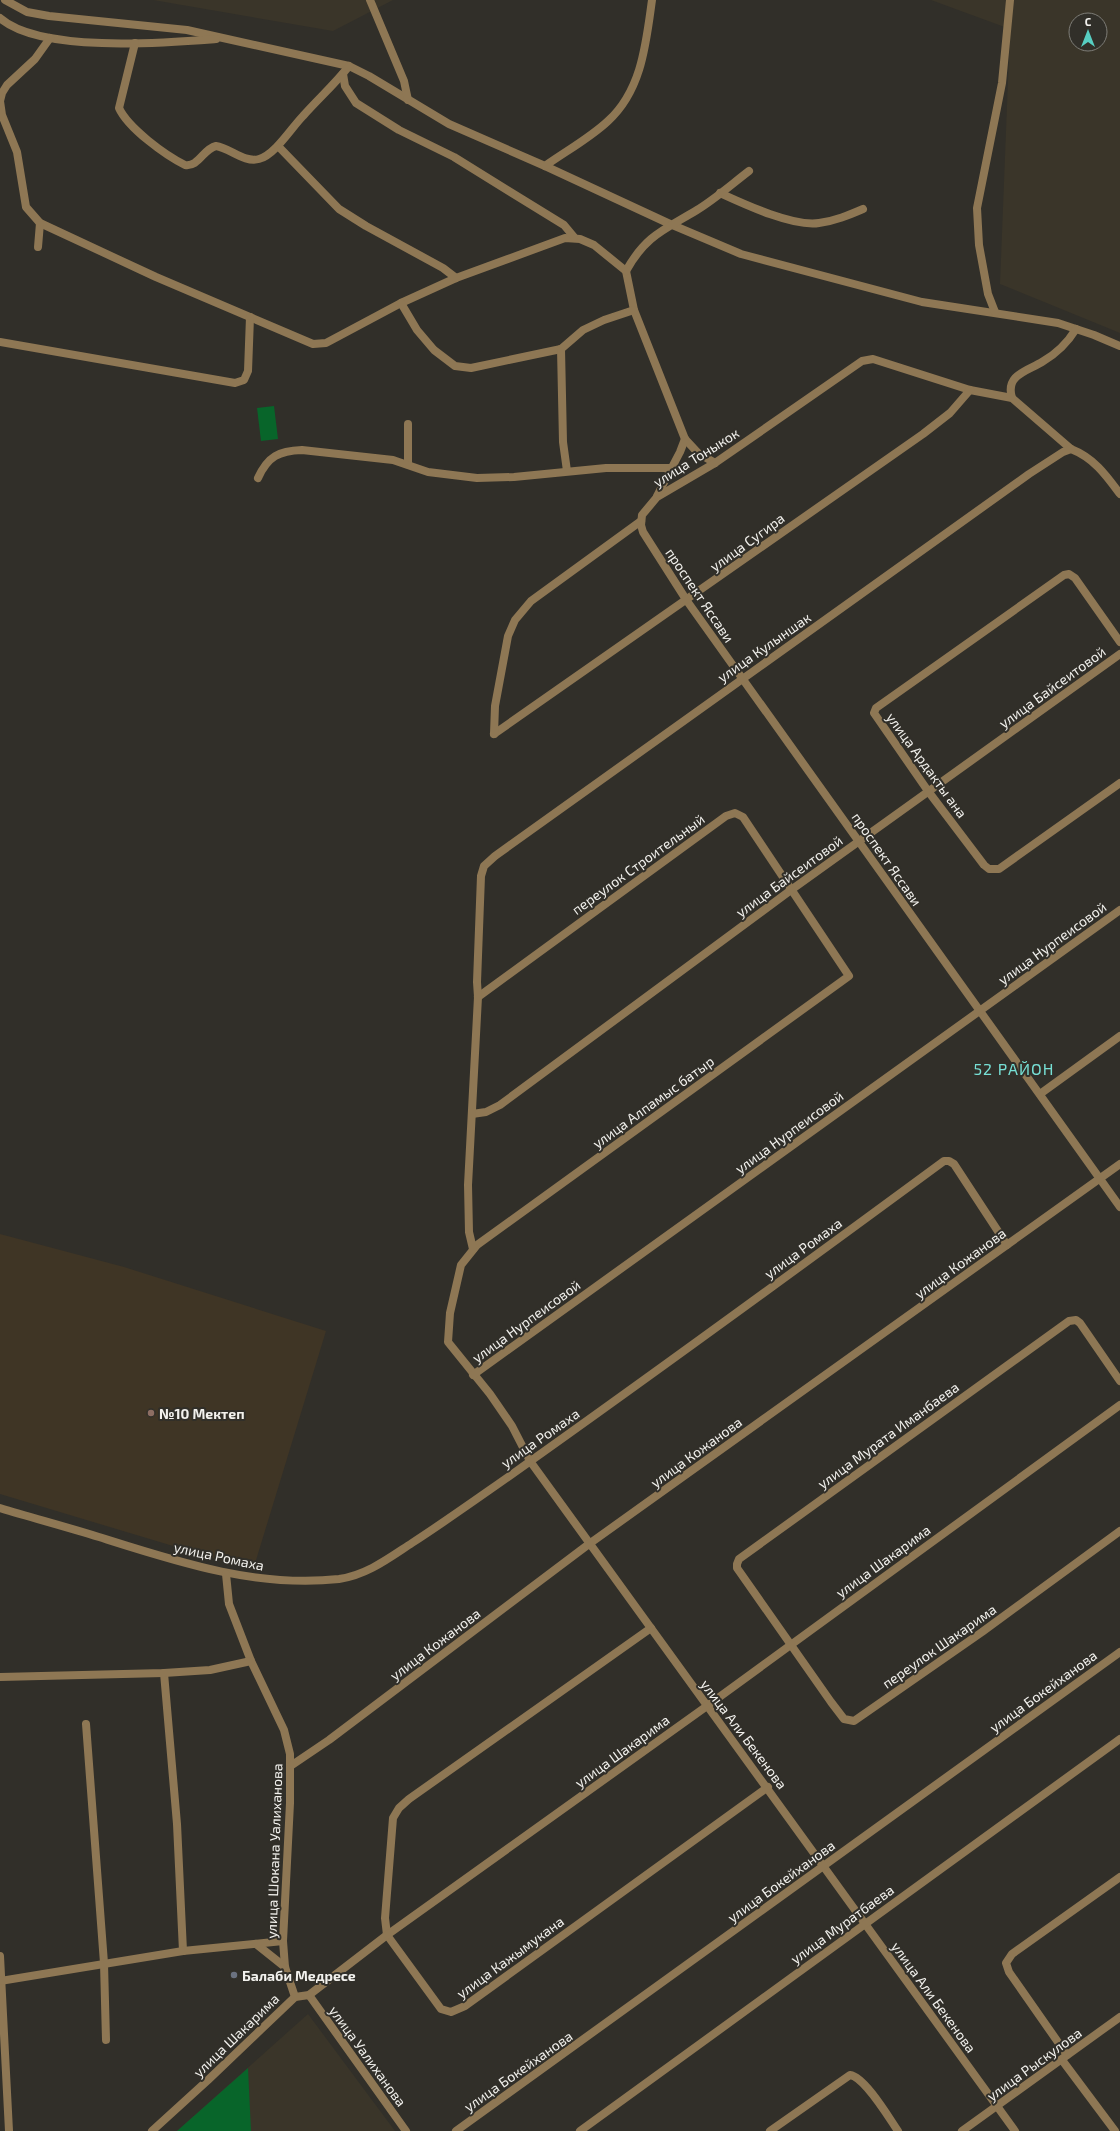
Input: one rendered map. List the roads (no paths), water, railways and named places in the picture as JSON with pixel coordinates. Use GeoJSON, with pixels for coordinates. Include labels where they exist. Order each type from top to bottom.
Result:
{"type":"FeatureCollection","features":[{"type":"Feature","properties":{"kind":"street"},"geometry":{"type":"LineString","coordinates":[[5,0],[27,12],[49,16],[149,24],[187,30],[349,66],[449,124],[720,246],[766,261],[818,273],[922,302],[1037,319],[1076,329],[1120,346]]}},
{"type":"Feature","properties":{"kind":"street"},"geometry":{"type":"LineString","coordinates":[[370,0],[404,82],[408,100]]}},
{"type":"Feature","properties":{"kind":"street"},"geometry":{"type":"LineString","coordinates":[[545,166],[607,122],[622,107],[631,93],[639,71],[646,45],[652,0]]}},
{"type":"Feature","properties":{"kind":"street"},"geometry":{"type":"LineString","coordinates":[[995,312],[988,294],[979,245],[977,208],[1002,83],[1010,0]]}},
{"type":"Feature","properties":{"kind":"street"},"geometry":{"type":"LineString","coordinates":[[0,18],[26,31],[50,38],[135,43],[223,39]]}},
{"type":"Feature","properties":{"kind":"street"},"geometry":{"type":"LineString","coordinates":[[50,38],[35,59],[7,85],[2,93],[0,101],[1,116],[17,152],[26,207],[40,223],[156,277],[313,344],[326,343],[401,303],[456,278],[565,238],[574,237],[585,241],[602,251],[626,271],[634,310],[685,439],[698,453],[715,464]]}},
{"type":"Feature","properties":{"kind":"street"},"geometry":{"type":"LineString","coordinates":[[135,43],[119,108],[125,118],[143,135],[174,159],[189,166],[194,164],[210,149],[216,146],[246,159],[259,159],[278,146],[304,115],[332,87],[349,66]]}},
{"type":"Feature","properties":{"kind":"street"},"geometry":{"type":"LineString","coordinates":[[343,74],[346,86],[356,103],[399,130],[454,157],[512,192],[564,225],[574,237]]}},
{"type":"Feature","properties":{"kind":"street"},"geometry":{"type":"LineString","coordinates":[[278,146],[339,209],[366,226],[443,268],[456,278]]}},
{"type":"Feature","properties":{"kind":"street"},"geometry":{"type":"LineString","coordinates":[[626,271],[641,248],[654,235],[670,224],[698,209],[749,171]]}},
{"type":"Feature","properties":{"kind":"street"},"geometry":{"type":"LineString","coordinates":[[720,192],[771,213],[799,222],[818,223],[842,218],[863,209]]}},
{"type":"Feature","properties":{"kind":"street"},"geometry":{"type":"LineString","coordinates":[[38,247],[40,223]]}},
{"type":"Feature","properties":{"kind":"street"},"geometry":{"type":"LineString","coordinates":[[401,303],[417,330],[434,350],[455,366],[471,368],[561,349],[583,330],[604,320],[634,310]]}},
{"type":"Feature","properties":{"kind":"street"},"geometry":{"type":"LineString","coordinates":[[0,342],[234,383],[244,380],[248,372],[250,317]]}},
{"type":"Feature","properties":{"kind":"street"},"geometry":{"type":"LineString","coordinates":[[1012,398],[1010,389],[1011,382],[1017,375],[1042,362],[1057,351],[1069,341],[1076,329]]}},
{"type":"Feature","properties":{"kind":"street"},"geometry":{"type":"LineString","coordinates":[[561,349],[563,442],[567,471]]}},
{"type":"Feature","properties":{"kind":"street","name":"улица Тоныкок"},"geometry":{"type":"LineString","coordinates":[[494,734],[495,706],[508,636],[515,620],[531,601],[641,521],[642,515],[657,496],[715,464],[862,361],[873,358],[970,390]]}},
{"type":"Feature","properties":{"kind":"street"},"geometry":{"type":"LineString","coordinates":[[970,390],[1012,398],[1071,449],[1083,454],[1095,463],[1120,494]]}},
{"type":"Feature","properties":{"kind":"street","name":"улица Сугира"},"geometry":{"type":"LineString","coordinates":[[494,734],[923,434],[950,413],[970,390]]}},
{"type":"Feature","properties":{"kind":"street"},"geometry":{"type":"LineString","coordinates":[[408,424],[408,464]]}},
{"type":"Feature","properties":{"kind":"street"},"geometry":{"type":"LineString","coordinates":[[657,496],[685,439]]}},
{"type":"Feature","properties":{"kind":"street","name":"улица Кулыншак"},"geometry":{"type":"LineString","coordinates":[[478,997],[477,982],[481,876],[484,866],[495,856],[1030,474],[1063,452],[1071,449]]}},
{"type":"Feature","properties":{"kind":"street"},"geometry":{"type":"LineString","coordinates":[[258,478],[265,464],[270,459],[290,450],[393,460],[428,472],[477,478],[514,477],[606,468],[672,468]]}},
{"type":"Feature","properties":{"kind":"street","name":"проспект Яссави"},"geometry":{"type":"LineString","coordinates":[[641,521],[643,532],[686,601],[1120,1207]]}},
{"type":"Feature","properties":{"kind":"street","name":"улица Ардакты ана"},"geometry":{"type":"LineString","coordinates":[[1120,642],[1075,578],[1068,574],[1064,574],[876,708],[874,712],[928,791],[986,868],[995,870],[999,869],[1120,783]]}},
{"type":"Feature","properties":{"kind":"street","name":"улица Байсеитовой"},"geometry":{"type":"LineString","coordinates":[[472,1114],[486,1112],[500,1105],[791,890],[860,842],[928,791],[1120,654]]}},
{"type":"Feature","properties":{"kind":"street","name":"переулок Строительный"},"geometry":{"type":"LineString","coordinates":[[478,997],[730,814],[741,814],[791,890]]}},
{"type":"Feature","properties":{"kind":"street","name":"улица Алпамыс батыр"},"geometry":{"type":"LineString","coordinates":[[473,1375],[450,1347],[448,1337],[450,1313],[461,1265],[473,1249],[849,976],[791,890]]}},
{"type":"Feature","properties":{"kind":"street","name":"улица Нурпеисовой"},"geometry":{"type":"LineString","coordinates":[[473,1375],[1120,910]]}},
{"type":"Feature","properties":{"kind":"street"},"geometry":{"type":"LineString","coordinates":[[473,1249],[469,1232],[468,1185],[478,997]]}},
{"type":"Feature","properties":{"kind":"street"},"geometry":{"type":"LineString","coordinates":[[1040,1094],[1120,1036]]}},
{"type":"Feature","properties":{"kind":"street","name":"улица Ромаха"},"geometry":{"type":"LineString","coordinates":[[0,1508],[150,1554],[226,1574],[259,1579],[305,1581],[342,1578],[363,1573],[378,1566],[434,1529],[944,1162],[949,1161],[954,1164],[1007,1245]]}},
{"type":"Feature","properties":{"kind":"street","name":"улица Кожанова"},"geometry":{"type":"LineString","coordinates":[[292,1765],[329,1740],[589,1544],[1120,1164]]}},
{"type":"Feature","properties":{"kind":"street","name":"улица Мурата Иманбаева"},"geometry":{"type":"LineString","coordinates":[[791,1643],[737,1568],[736,1564],[739,1559],[1069,1321],[1076,1320],[1080,1323],[1120,1381]]}},
{"type":"Feature","properties":{"kind":"street","name":"улица Али Бекенова"},"geometry":{"type":"LineString","coordinates":[[473,1375],[490,1394],[512,1426],[530,1461],[589,1544],[768,1787],[864,1923],[1015,2131]]}},
{"type":"Feature","properties":{"kind":"street","name":"улица Шакарима"},"geometry":{"type":"LineString","coordinates":[[152,2131],[208,2080],[295,1996],[309,1995],[387,1935],[707,1706],[791,1643],[1120,1405]]}},
{"type":"Feature","properties":{"kind":"street","name":"переулок Шакарима"},"geometry":{"type":"LineString","coordinates":[[791,1643],[844,1718],[854,1721],[982,1632],[1120,1531]]}},
{"type":"Feature","properties":{"kind":"street","name":"улица Шокана Уалиханова"},"geometry":{"type":"LineString","coordinates":[[226,1574],[229,1604],[251,1661],[284,1730],[292,1765],[283,1941],[285,1967],[295,1996]]}},
{"type":"Feature","properties":{"kind":"street"},"geometry":{"type":"LineString","coordinates":[[387,1935],[385,1918],[393,1818],[399,1808],[650,1628]]}},
{"type":"Feature","properties":{"kind":"street","name":"улица Бокейханова"},"geometry":{"type":"LineString","coordinates":[[456,2131],[1120,1652]]}},
{"type":"Feature","properties":{"kind":"street"},"geometry":{"type":"LineString","coordinates":[[0,1677],[164,1673],[210,1670],[251,1661]]}},
{"type":"Feature","properties":{"kind":"street"},"geometry":{"type":"LineString","coordinates":[[164,1673],[177,1824],[183,1951]]}},
{"type":"Feature","properties":{"kind":"street"},"geometry":{"type":"LineString","coordinates":[[86,1724],[104,1963],[106,2040]]}},
{"type":"Feature","properties":{"kind":"street","name":"улица Муратбаева"},"geometry":{"type":"LineString","coordinates":[[580,2131],[864,1923],[1120,1740]]}},
{"type":"Feature","properties":{"kind":"street","name":"улица Кажымукана"},"geometry":{"type":"LineString","coordinates":[[387,1935],[442,2009],[448,2012],[454,2012],[465,2006],[768,1787]]}},
{"type":"Feature","properties":{"kind":"street"},"geometry":{"type":"LineString","coordinates":[[1115,2131],[1009,1972],[1006,1963],[1012,1954],[1120,1877]]}},
{"type":"Feature","properties":{"kind":"street"},"geometry":{"type":"LineString","coordinates":[[1,1981],[183,1951],[283,1941]]}},
{"type":"Feature","properties":{"kind":"street"},"geometry":{"type":"LineString","coordinates":[[256,1944],[285,1967]]}},
{"type":"Feature","properties":{"kind":"street"},"geometry":{"type":"LineString","coordinates":[[0,1956],[9,2131]]}},
{"type":"Feature","properties":{"kind":"street","name":"улица Уалиханова"},"geometry":{"type":"LineString","coordinates":[[309,1995],[406,2131]]}},
{"type":"Feature","properties":{"kind":"street","name":"улица Рыскулова"},"geometry":{"type":"LineString","coordinates":[[962,2131],[1120,2017]]}},
{"type":"Feature","properties":{"kind":"street"},"geometry":{"type":"LineString","coordinates":[[770,2131],[850,2075],[857,2077],[864,2084],[898,2131]]}},
{"type":"Feature","properties":{"kind":"place","name":"№10 Мектеп"},"geometry":{"type":"Point","coordinates":[151,1413]}},
{"type":"Feature","properties":{"kind":"place","name":"Балаби Медресе"},"geometry":{"type":"Point","coordinates":[234,1975]}},
{"type":"Feature","properties":{"kind":"district","name":"52 РАЙОН"},"geometry":{"type":"Point","coordinates":[1014,1068]}}]}
